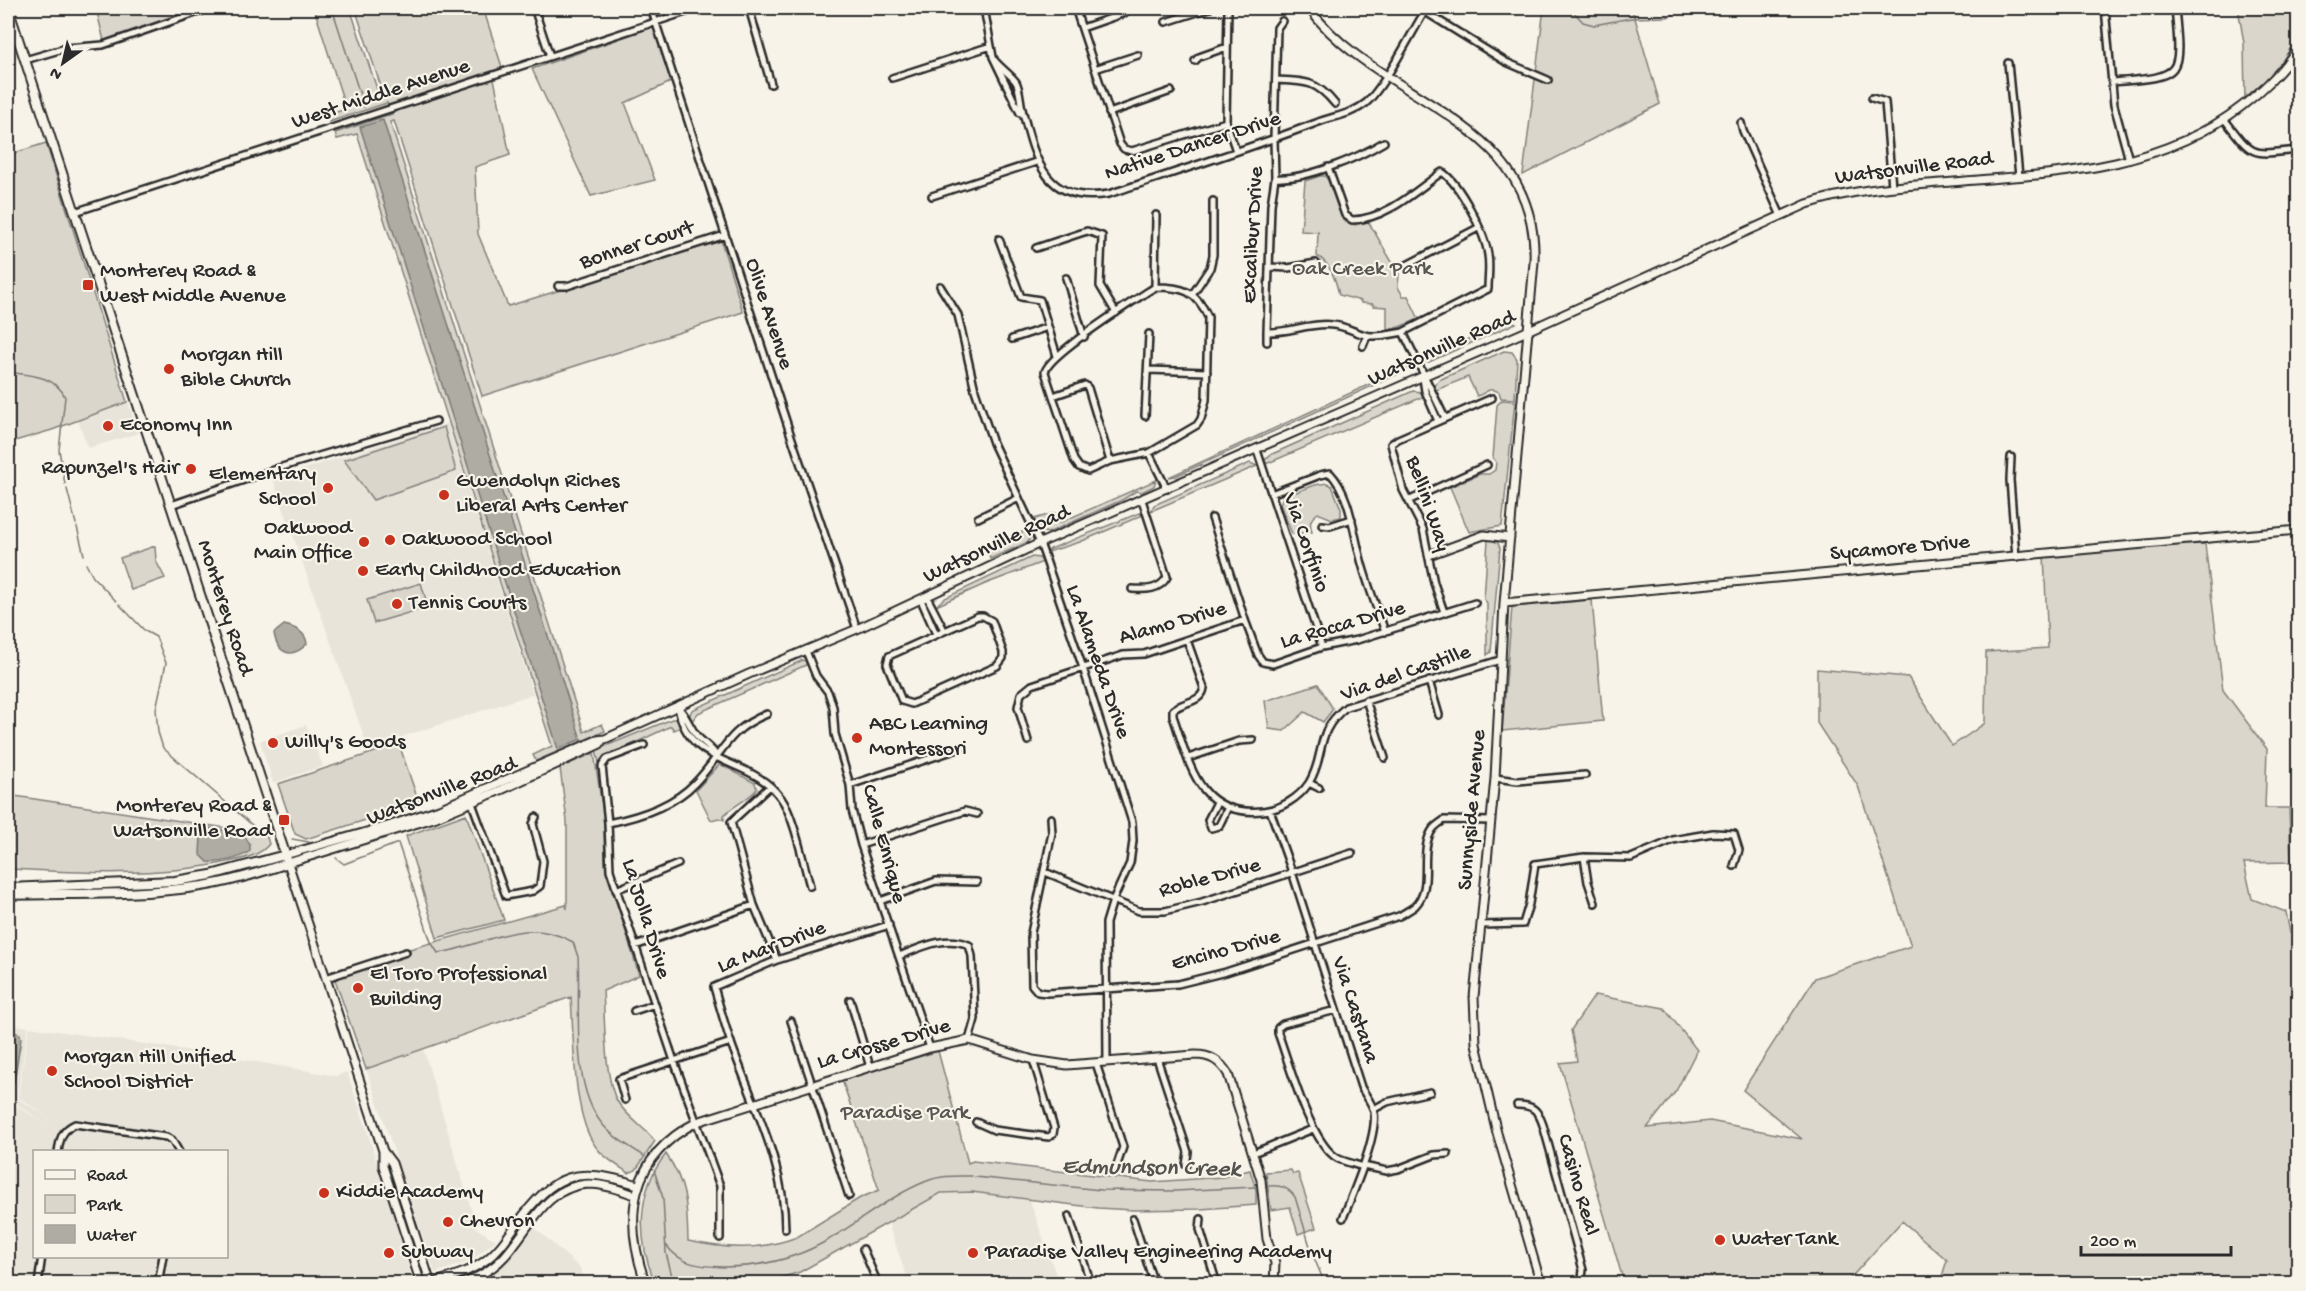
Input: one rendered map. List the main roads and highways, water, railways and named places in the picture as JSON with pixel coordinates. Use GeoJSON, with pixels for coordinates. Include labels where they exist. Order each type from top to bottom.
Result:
{"type":"FeatureCollection","features":[{"type":"Feature","properties":{"kind":"main road","name":"Monterey Road"},"geometry":{"type":"LineString","coordinates":[[8,8],[383,1151],[383,1166],[421,1284]]}},
{"type":"Feature","properties":{"kind":"main road","name":"Sunnyside Avenue"},"geometry":{"type":"LineString","coordinates":[[1309,8],[1330,34],[1350,52],[1462,125],[1492,149],[1511,174],[1525,203],[1532,226],[1535,244],[1504,603],[1496,778],[1474,997],[1476,1044],[1497,1133],[1541,1284]]}},
{"type":"Feature","properties":{"kind":"main road","name":"Watsonville Road"},"geometry":{"type":"LineString","coordinates":[[285,855],[416,818],[586,747],[600,744],[602,740],[749,674],[857,629],[1040,543],[1142,501],[1781,216],[1834,195],[1892,187],[2098,167],[2180,144],[2225,120],[2284,68],[2298,47]]}},
{"type":"Feature","properties":{"kind":"main road","name":"Sycamore Drive"},"geometry":{"type":"LineString","coordinates":[[1504,603],[2298,530]]}},
{"type":"Feature","properties":{"kind":"main road"},"geometry":{"type":"LineString","coordinates":[[1429,555],[1484,535],[1510,538]]}},
{"type":"Feature","properties":{"kind":"main road","name":"Watsonville Road"},"geometry":{"type":"LineString","coordinates":[[288,863],[404,828],[472,803],[564,757]]}},
{"type":"Feature","properties":{"kind":"main road"},"geometry":{"type":"LineString","coordinates":[[8,888],[175,880],[211,875],[285,855]]}},
{"type":"Feature","properties":{"kind":"main road"},"geometry":{"type":"LineString","coordinates":[[8,895],[158,891],[195,887],[223,882],[288,863]]}},
{"type":"Feature","properties":{"kind":"main road","name":"La Crosse Drive"},"geometry":{"type":"LineString","coordinates":[[646,1284],[639,1263],[633,1228],[635,1195],[645,1169],[660,1148],[680,1131],[697,1122],[811,1085],[930,1048],[969,1040],[1033,1060],[1067,1065],[1207,1055],[1221,1063],[1228,1074],[1263,1190],[1267,1239],[1275,1263],[1274,1284]]}},
{"type":"Feature","properties":{"kind":"main road","name":"Monterey Road"},"geometry":{"type":"LineString","coordinates":[[383,1151],[392,1163],[431,1283]]}},
{"type":"Feature","properties":{"kind":"main road"},"geometry":{"type":"LineString","coordinates":[[431,1283],[471,1269],[485,1261],[501,1245],[536,1199],[560,1180],[583,1174],[599,1175],[638,1185]]}},
{"type":"Feature","properties":{"kind":"main road"},"geometry":{"type":"LineString","coordinates":[[461,1284],[480,1276],[497,1264],[545,1203],[565,1190],[591,1184],[635,1195]]}},
{"type":"Feature","properties":{"kind":"water"},"geometry":{"type":"Polygon","coordinates":[[[383,120],[581,739],[558,749],[360,127],[383,120]]]}},
{"type":"Feature","properties":{"kind":"water"},"geometry":{"type":"Polygon","coordinates":[[[284,625],[302,633],[307,644],[296,652],[290,653],[282,649],[274,633],[284,625]]]}},
{"type":"Feature","properties":{"kind":"water"},"geometry":{"type":"Polygon","coordinates":[[[209,828],[243,833],[250,845],[250,851],[230,860],[208,862],[200,854],[201,836],[209,828]]]}},
{"type":"Feature","properties":{"kind":"water"},"geometry":{"type":"Polygon","coordinates":[[[8,1030],[20,1034],[21,1039],[14,1082],[8,1087],[8,1030]]]}},
{"type":"Feature","properties":{"kind":"waterway"},"geometry":{"type":"LineString","coordinates":[[332,8],[364,107]]}},
{"type":"Feature","properties":{"kind":"waterway"},"geometry":{"type":"LineString","coordinates":[[1570,8],[1583,22],[1594,25],[1631,18],[1667,17],[1689,8]]}},
{"type":"Feature","properties":{"kind":"waterway"},"geometry":{"type":"LineString","coordinates":[[8,372],[48,380],[55,384],[65,397],[59,450],[65,484]]}},
{"type":"Feature","properties":{"kind":"waterway"},"geometry":{"type":"LineString","coordinates":[[67,489],[76,524]]}},
{"type":"Feature","properties":{"kind":"waterway"},"geometry":{"type":"LineString","coordinates":[[77,527],[84,555]]}},
{"type":"Feature","properties":{"kind":"waterway"},"geometry":{"type":"LineString","coordinates":[[86,564],[93,577],[116,601]]}},
{"type":"Feature","properties":{"kind":"waterway"},"geometry":{"type":"LineString","coordinates":[[119,604],[145,631],[156,637],[166,663],[156,709],[158,732],[163,748],[259,831]]}},
{"type":"Feature","properties":{"kind":"waterway"},"geometry":{"type":"LineString","coordinates":[[292,839],[309,842]]}},
{"type":"Feature","properties":{"kind":"waterway"},"geometry":{"type":"LineString","coordinates":[[336,858],[344,864],[398,843],[431,942],[438,953],[521,931],[555,934],[573,942],[578,957],[579,1044],[585,1089],[592,1108],[607,1130],[644,1156]]}},
{"type":"Feature","properties":{"kind":"waterway"},"geometry":{"type":"LineString","coordinates":[[654,1170],[663,1198],[666,1253],[674,1284]]}},
{"type":"Feature","properties":{"kind":"waterway","name":"Edmundson Creek"},"geometry":{"type":"LineString","coordinates":[[666,1245],[678,1257],[698,1265],[737,1267],[777,1261],[816,1247],[901,1193],[927,1181],[943,1177],[972,1176]]}},
{"type":"Feature","properties":{"kind":"waterway","name":"Edmundson Creek"},"geometry":{"type":"LineString","coordinates":[[975,1177],[1101,1190],[1175,1191],[1255,1187]]}},
{"type":"Feature","properties":{"kind":"waterway","name":"Edmundson Creek"},"geometry":{"type":"LineString","coordinates":[[1269,1186],[1284,1187],[1295,1197],[1312,1253],[1325,1284]]}},
{"type":"Feature","properties":{"kind":"place","name":"Monterey Road & West Middle Avenue"},"geometry":{"type":"Point","coordinates":[88,285]}},
{"type":"Feature","properties":{"kind":"place","name":"Morgan Hill Bible Church"},"geometry":{"type":"Point","coordinates":[169,369]}},
{"type":"Feature","properties":{"kind":"place","name":"Economy Inn"},"geometry":{"type":"Point","coordinates":[108,426]}},
{"type":"Feature","properties":{"kind":"place","name":"Rapunzel's Hair"},"geometry":{"type":"Point","coordinates":[191,469]}},
{"type":"Feature","properties":{"kind":"place","name":"Elementary School"},"geometry":{"type":"Point","coordinates":[328,488]}},
{"type":"Feature","properties":{"kind":"place","name":"Gwendolyn Riches Liberal Arts Center"},"geometry":{"type":"Point","coordinates":[444,495]}},
{"type":"Feature","properties":{"kind":"place","name":"Oakwood School"},"geometry":{"type":"Point","coordinates":[390,540]}},
{"type":"Feature","properties":{"kind":"place","name":"Oakwood Main Office"},"geometry":{"type":"Point","coordinates":[364,542]}},
{"type":"Feature","properties":{"kind":"place","name":"Early Childhood Education"},"geometry":{"type":"Point","coordinates":[363,571]}},
{"type":"Feature","properties":{"kind":"place","name":"Tennis Courts"},"geometry":{"type":"Point","coordinates":[397,604]}},
{"type":"Feature","properties":{"kind":"place","name":"ABC Learning Montessori"},"geometry":{"type":"Point","coordinates":[857,738]}},
{"type":"Feature","properties":{"kind":"place","name":"Willy's Goods"},"geometry":{"type":"Point","coordinates":[273,743]}},
{"type":"Feature","properties":{"kind":"place","name":"Monterey Road & Watsonville Road"},"geometry":{"type":"Point","coordinates":[284,820]}},
{"type":"Feature","properties":{"kind":"place","name":"El Toro Professional Building"},"geometry":{"type":"Point","coordinates":[358,988]}},
{"type":"Feature","properties":{"kind":"place","name":"Morgan Hill Unified School District"},"geometry":{"type":"Point","coordinates":[52,1071]}},
{"type":"Feature","properties":{"kind":"place","name":"Kiddie Academy"},"geometry":{"type":"Point","coordinates":[324,1193]}},
{"type":"Feature","properties":{"kind":"place","name":"Chevron"},"geometry":{"type":"Point","coordinates":[448,1222]}},
{"type":"Feature","properties":{"kind":"place","name":"Water Tank"},"geometry":{"type":"Point","coordinates":[1720,1240]}},
{"type":"Feature","properties":{"kind":"place","name":"Subway"},"geometry":{"type":"Point","coordinates":[389,1253]}},
{"type":"Feature","properties":{"kind":"place","name":"Paradise Valley Engineering Academy"},"geometry":{"type":"Point","coordinates":[973,1253]}},
{"type":"Feature","properties":{"kind":"park label","name":"Oak Creek Park"},"geometry":{"type":"Point","coordinates":[1362,270]}},
{"type":"Feature","properties":{"kind":"park label","name":"Paradise Park"},"geometry":{"type":"Point","coordinates":[905,1114]}}]}
